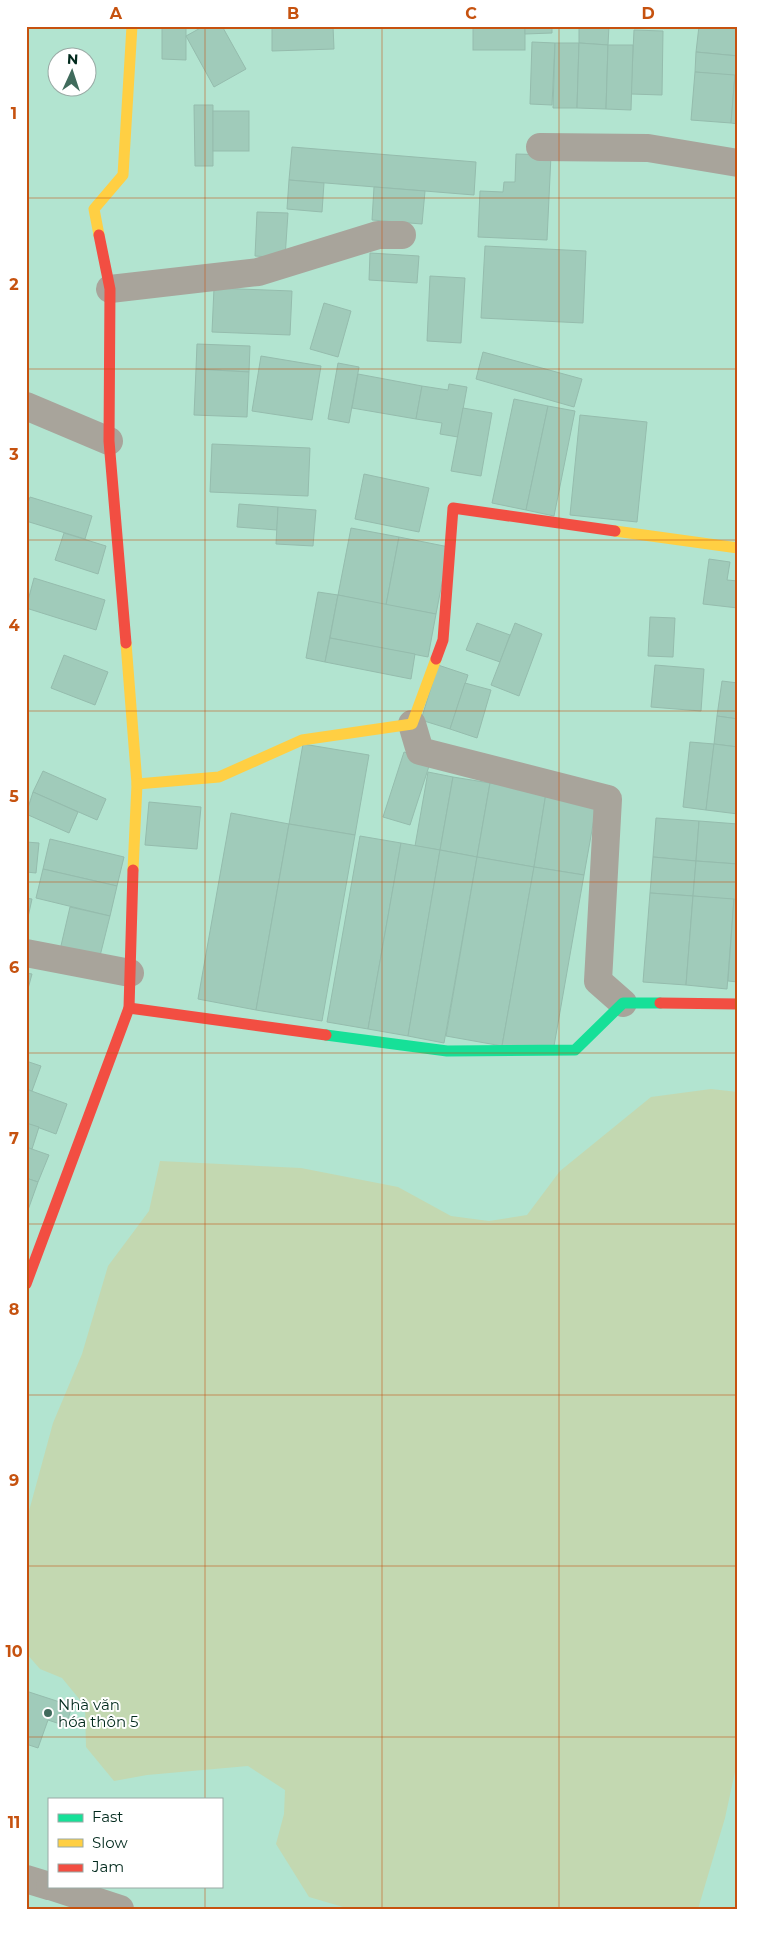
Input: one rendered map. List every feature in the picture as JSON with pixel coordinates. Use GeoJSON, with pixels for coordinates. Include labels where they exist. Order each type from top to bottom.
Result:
{"type":"FeatureCollection","features":[{"type":"Feature","properties":{"kind":"street"},"geometry":{"type":"LineString","coordinates":[[26,1284],[129,1008],[138,784],[109,441],[110,289],[94,209],[123,175],[132,26]]}},
{"type":"Feature","properties":{"kind":"street"},"geometry":{"type":"LineString","coordinates":[[540,147],[648,148],[738,163]]}},
{"type":"Feature","properties":{"kind":"street"},"geometry":{"type":"LineString","coordinates":[[110,289],[258,272],[378,235],[402,235]]}},
{"type":"Feature","properties":{"kind":"street"},"geometry":{"type":"LineString","coordinates":[[26,406],[109,441]]}},
{"type":"Feature","properties":{"kind":"street"},"geometry":{"type":"LineString","coordinates":[[738,548],[453,508],[443,640],[412,724],[420,752],[608,799],[598,981],[623,1003],[738,1004]]}},
{"type":"Feature","properties":{"kind":"street"},"geometry":{"type":"LineString","coordinates":[[138,784],[219,777],[302,740],[412,724]]}},
{"type":"Feature","properties":{"kind":"street"},"geometry":{"type":"LineString","coordinates":[[26,952],[130,973]]}},
{"type":"Feature","properties":{"kind":"street"},"geometry":{"type":"LineString","coordinates":[[129,1008],[447,1051],[575,1050],[623,1003]]}},
{"type":"Feature","properties":{"kind":"street"},"geometry":{"type":"LineString","coordinates":[[26,1879],[48,1886]]}},
{"type":"Feature","properties":{"kind":"street"},"geometry":{"type":"LineString","coordinates":[[55,1888],[120,1909]]}},
{"type":"Feature","properties":{"kind":"green space"},"geometry":{"type":"Polygon","coordinates":[[[711,1089],[738,1092],[738,1758],[725,1818],[698,1909],[350,1909],[309,1897],[276,1844],[284,1814],[285,1790],[248,1766],[147,1775],[114,1781],[86,1747],[85,1706],[62,1678],[40,1669],[26,1653],[26,1522],[53,1423],[82,1354],[108,1266],[149,1211],[160,1161],[301,1168],[398,1187],[451,1216],[489,1221],[527,1215],[560,1171],[651,1097],[711,1089]]]}},
{"type":"Feature","properties":{"kind":"building"},"geometry":{"type":"Polygon","coordinates":[[[162,26],[186,26],[186,60],[162,59],[162,26]]]}},
{"type":"Feature","properties":{"kind":"building"},"geometry":{"type":"Polygon","coordinates":[[[204,26],[222,26],[246,69],[214,87],[186,36],[204,26]]]}},
{"type":"Feature","properties":{"kind":"building"},"geometry":{"type":"Polygon","coordinates":[[[272,26],[333,26],[334,49],[272,51],[272,26]]]}},
{"type":"Feature","properties":{"kind":"building"},"geometry":{"type":"Polygon","coordinates":[[[473,26],[525,26],[525,50],[473,50],[473,26]]]}},
{"type":"Feature","properties":{"kind":"building"},"geometry":{"type":"Polygon","coordinates":[[[525,26],[552,26],[552,33],[525,34],[525,26]]]}},
{"type":"Feature","properties":{"kind":"building"},"geometry":{"type":"Polygon","coordinates":[[[579,26],[609,26],[608,45],[579,43],[579,26]]]}},
{"type":"Feature","properties":{"kind":"building"},"geometry":{"type":"Polygon","coordinates":[[[699,26],[738,26],[738,56],[696,52],[699,26]]]}},
{"type":"Feature","properties":{"kind":"building"},"geometry":{"type":"Polygon","coordinates":[[[634,30],[663,31],[662,95],[631,94],[634,30]]]}},
{"type":"Feature","properties":{"kind":"building"},"geometry":{"type":"Polygon","coordinates":[[[532,42],[555,43],[552,105],[530,104],[532,42]]]}},
{"type":"Feature","properties":{"kind":"building"},"geometry":{"type":"Polygon","coordinates":[[[555,43],[579,43],[577,108],[553,108],[555,43]]]}},
{"type":"Feature","properties":{"kind":"building"},"geometry":{"type":"Polygon","coordinates":[[[579,43],[608,45],[606,109],[577,108],[579,43]]]}},
{"type":"Feature","properties":{"kind":"building"},"geometry":{"type":"Polygon","coordinates":[[[608,45],[633,45],[631,110],[606,109],[608,45]]]}},
{"type":"Feature","properties":{"kind":"building"},"geometry":{"type":"Polygon","coordinates":[[[696,52],[738,56],[738,76],[695,72],[696,52]]]}},
{"type":"Feature","properties":{"kind":"building"},"geometry":{"type":"Polygon","coordinates":[[[695,72],[735,75],[731,123],[691,120],[695,72]]]}},
{"type":"Feature","properties":{"kind":"building"},"geometry":{"type":"Polygon","coordinates":[[[735,75],[738,76],[738,124],[731,123],[735,75]]]}},
{"type":"Feature","properties":{"kind":"building"},"geometry":{"type":"Polygon","coordinates":[[[194,105],[213,105],[213,166],[195,166],[194,105]]]}},
{"type":"Feature","properties":{"kind":"building"},"geometry":{"type":"Polygon","coordinates":[[[213,111],[249,111],[249,151],[213,151],[213,111]]]}},
{"type":"Feature","properties":{"kind":"building"},"geometry":{"type":"Polygon","coordinates":[[[292,147],[476,162],[474,195],[289,180],[292,147]]]}},
{"type":"Feature","properties":{"kind":"building"},"geometry":{"type":"Polygon","coordinates":[[[516,154],[551,155],[547,240],[478,237],[480,191],[503,192],[504,182],[515,182],[516,154]]]}},
{"type":"Feature","properties":{"kind":"building"},"geometry":{"type":"Polygon","coordinates":[[[289,180],[324,183],[322,212],[287,209],[289,180]]]}},
{"type":"Feature","properties":{"kind":"building"},"geometry":{"type":"Polygon","coordinates":[[[374,187],[425,191],[422,224],[372,220],[374,187]]]}},
{"type":"Feature","properties":{"kind":"building"},"geometry":{"type":"Polygon","coordinates":[[[257,212],[288,213],[285,258],[255,256],[257,212]]]}},
{"type":"Feature","properties":{"kind":"building"},"geometry":{"type":"Polygon","coordinates":[[[485,246],[586,251],[583,323],[481,318],[485,246]]]}},
{"type":"Feature","properties":{"kind":"building"},"geometry":{"type":"Polygon","coordinates":[[[370,253],[419,256],[417,283],[369,280],[370,253]]]}},
{"type":"Feature","properties":{"kind":"building"},"geometry":{"type":"Polygon","coordinates":[[[430,276],[465,278],[461,343],[427,341],[430,276]]]}},
{"type":"Feature","properties":{"kind":"building"},"geometry":{"type":"Polygon","coordinates":[[[214,288],[292,291],[290,335],[212,332],[214,288]]]}},
{"type":"Feature","properties":{"kind":"building"},"geometry":{"type":"Polygon","coordinates":[[[324,303],[351,311],[338,357],[310,349],[324,303]]]}},
{"type":"Feature","properties":{"kind":"building"},"geometry":{"type":"Polygon","coordinates":[[[197,344],[250,346],[249,372],[196,369],[197,344]]]}},
{"type":"Feature","properties":{"kind":"building"},"geometry":{"type":"Polygon","coordinates":[[[483,352],[582,379],[574,407],[476,379],[483,352]]]}},
{"type":"Feature","properties":{"kind":"building"},"geometry":{"type":"Polygon","coordinates":[[[261,356],[321,366],[312,420],[252,411],[261,356]]]}},
{"type":"Feature","properties":{"kind":"building"},"geometry":{"type":"Polygon","coordinates":[[[338,363],[359,367],[349,423],[328,419],[338,363]]]}},
{"type":"Feature","properties":{"kind":"building"},"geometry":{"type":"Polygon","coordinates":[[[196,369],[249,372],[247,417],[194,415],[196,369]]]}},
{"type":"Feature","properties":{"kind":"building"},"geometry":{"type":"Polygon","coordinates":[[[358,374],[422,386],[416,419],[352,408],[358,374]]]}},
{"type":"Feature","properties":{"kind":"building"},"geometry":{"type":"Polygon","coordinates":[[[449,384],[467,387],[458,437],[440,434],[442,423],[416,419],[422,386],[448,390],[449,384]]]}},
{"type":"Feature","properties":{"kind":"building"},"geometry":{"type":"Polygon","coordinates":[[[514,399],[548,406],[526,510],[492,503],[514,399]]]}},
{"type":"Feature","properties":{"kind":"building"},"geometry":{"type":"Polygon","coordinates":[[[548,406],[575,411],[554,516],[526,510],[548,406]]]}},
{"type":"Feature","properties":{"kind":"building"},"geometry":{"type":"Polygon","coordinates":[[[463,408],[492,413],[481,476],[451,471],[463,408]]]}},
{"type":"Feature","properties":{"kind":"building"},"geometry":{"type":"Polygon","coordinates":[[[580,415],[647,422],[637,522],[570,515],[580,415]]]}},
{"type":"Feature","properties":{"kind":"building"},"geometry":{"type":"Polygon","coordinates":[[[212,444],[310,448],[308,496],[210,492],[212,444]]]}},
{"type":"Feature","properties":{"kind":"building"},"geometry":{"type":"Polygon","coordinates":[[[364,474],[429,488],[419,532],[355,519],[364,474]]]}},
{"type":"Feature","properties":{"kind":"building"},"geometry":{"type":"Polygon","coordinates":[[[30,497],[92,516],[85,539],[26,521],[26,509],[30,497]]]}},
{"type":"Feature","properties":{"kind":"building"},"geometry":{"type":"Polygon","coordinates":[[[239,504],[278,507],[277,530],[237,527],[239,504]]]}},
{"type":"Feature","properties":{"kind":"building"},"geometry":{"type":"Polygon","coordinates":[[[278,507],[316,510],[313,546],[276,544],[278,507]]]}},
{"type":"Feature","properties":{"kind":"building"},"geometry":{"type":"Polygon","coordinates":[[[351,528],[399,537],[386,605],[338,595],[351,528]]]}},
{"type":"Feature","properties":{"kind":"building"},"geometry":{"type":"Polygon","coordinates":[[[64,533],[106,546],[98,574],[55,560],[64,533]]]}},
{"type":"Feature","properties":{"kind":"building"},"geometry":{"type":"Polygon","coordinates":[[[399,537],[449,547],[436,614],[386,605],[399,537]]]}},
{"type":"Feature","properties":{"kind":"building"},"geometry":{"type":"Polygon","coordinates":[[[709,559],[730,562],[727,580],[738,581],[738,608],[703,604],[709,559]]]}},
{"type":"Feature","properties":{"kind":"building"},"geometry":{"type":"Polygon","coordinates":[[[34,578],[105,600],[96,630],[26,608],[34,578]]]}},
{"type":"Feature","properties":{"kind":"building"},"geometry":{"type":"Polygon","coordinates":[[[318,592],[338,595],[325,662],[306,658],[318,592]]]}},
{"type":"Feature","properties":{"kind":"building"},"geometry":{"type":"Polygon","coordinates":[[[338,595],[436,614],[428,657],[330,638],[338,595]]]}},
{"type":"Feature","properties":{"kind":"building"},"geometry":{"type":"Polygon","coordinates":[[[650,617],[675,618],[673,657],[648,656],[650,617]]]}},
{"type":"Feature","properties":{"kind":"building"},"geometry":{"type":"Polygon","coordinates":[[[477,623],[510,635],[500,662],[466,650],[477,623]]]}},
{"type":"Feature","properties":{"kind":"building"},"geometry":{"type":"Polygon","coordinates":[[[515,623],[542,634],[519,696],[491,685],[515,623]]]}},
{"type":"Feature","properties":{"kind":"building"},"geometry":{"type":"Polygon","coordinates":[[[330,638],[415,654],[411,679],[325,662],[330,638]]]}},
{"type":"Feature","properties":{"kind":"building"},"geometry":{"type":"Polygon","coordinates":[[[64,655],[108,672],[95,705],[51,688],[64,655]]]}},
{"type":"Feature","properties":{"kind":"building"},"geometry":{"type":"Polygon","coordinates":[[[438,665],[468,675],[450,729],[421,720],[438,665]]]}},
{"type":"Feature","properties":{"kind":"building"},"geometry":{"type":"Polygon","coordinates":[[[655,665],[704,669],[701,711],[651,707],[655,665]]]}},
{"type":"Feature","properties":{"kind":"building"},"geometry":{"type":"Polygon","coordinates":[[[722,681],[738,683],[738,719],[717,716],[722,681]]]}},
{"type":"Feature","properties":{"kind":"building"},"geometry":{"type":"Polygon","coordinates":[[[465,683],[491,690],[477,738],[450,729],[465,683]]]}},
{"type":"Feature","properties":{"kind":"building"},"geometry":{"type":"Polygon","coordinates":[[[717,716],[738,719],[738,747],[714,744],[717,716]]]}},
{"type":"Feature","properties":{"kind":"building"},"geometry":{"type":"Polygon","coordinates":[[[690,742],[714,744],[706,810],[683,807],[690,742]]]}},
{"type":"Feature","properties":{"kind":"building"},"geometry":{"type":"Polygon","coordinates":[[[303,744],[369,755],[355,835],[289,824],[303,744]]]}},
{"type":"Feature","properties":{"kind":"building"},"geometry":{"type":"Polygon","coordinates":[[[714,744],[738,747],[738,814],[706,810],[714,744]]]}},
{"type":"Feature","properties":{"kind":"building"},"geometry":{"type":"Polygon","coordinates":[[[404,752],[431,760],[410,825],[383,817],[404,752]]]}},
{"type":"Feature","properties":{"kind":"building"},"geometry":{"type":"Polygon","coordinates":[[[43,771],[106,799],[97,820],[33,792],[43,771]]]}},
{"type":"Feature","properties":{"kind":"building"},"geometry":{"type":"Polygon","coordinates":[[[428,772],[453,777],[440,850],[415,846],[428,772]]]}},
{"type":"Feature","properties":{"kind":"building"},"geometry":{"type":"Polygon","coordinates":[[[453,777],[490,783],[477,857],[440,850],[453,777]]]}},
{"type":"Feature","properties":{"kind":"building"},"geometry":{"type":"Polygon","coordinates":[[[490,783],[546,793],[534,867],[477,857],[490,783]]]}},
{"type":"Feature","properties":{"kind":"building"},"geometry":{"type":"Polygon","coordinates":[[[33,792],[78,812],[69,833],[26,814],[33,792]]]}},
{"type":"Feature","properties":{"kind":"building"},"geometry":{"type":"Polygon","coordinates":[[[546,793],[597,802],[584,875],[534,867],[546,793]]]}},
{"type":"Feature","properties":{"kind":"building"},"geometry":{"type":"Polygon","coordinates":[[[149,802],[201,807],[197,849],[145,845],[149,802]]]}},
{"type":"Feature","properties":{"kind":"building"},"geometry":{"type":"Polygon","coordinates":[[[231,813],[289,824],[256,1010],[198,999],[231,813]]]}},
{"type":"Feature","properties":{"kind":"building"},"geometry":{"type":"Polygon","coordinates":[[[656,818],[699,821],[696,861],[653,857],[656,818]]]}},
{"type":"Feature","properties":{"kind":"building"},"geometry":{"type":"Polygon","coordinates":[[[699,821],[738,824],[738,864],[696,861],[699,821]]]}},
{"type":"Feature","properties":{"kind":"building"},"geometry":{"type":"Polygon","coordinates":[[[289,824],[355,835],[322,1021],[256,1010],[289,824]]]}},
{"type":"Feature","properties":{"kind":"building"},"geometry":{"type":"Polygon","coordinates":[[[360,836],[401,843],[368,1029],[327,1022],[360,836]]]}},
{"type":"Feature","properties":{"kind":"building"},"geometry":{"type":"Polygon","coordinates":[[[50,839],[124,857],[117,886],[43,869],[50,839]]]}},
{"type":"Feature","properties":{"kind":"building"},"geometry":{"type":"Polygon","coordinates":[[[26,842],[39,843],[36,873],[26,872],[26,842]]]}},
{"type":"Feature","properties":{"kind":"building"},"geometry":{"type":"Polygon","coordinates":[[[401,843],[440,850],[408,1036],[368,1029],[401,843]]]}},
{"type":"Feature","properties":{"kind":"building"},"geometry":{"type":"Polygon","coordinates":[[[440,850],[477,857],[444,1043],[408,1036],[440,850]]]}},
{"type":"Feature","properties":{"kind":"building"},"geometry":{"type":"Polygon","coordinates":[[[477,857],[534,867],[502,1046],[446,1036],[477,857]]]}},
{"type":"Feature","properties":{"kind":"building"},"geometry":{"type":"Polygon","coordinates":[[[653,857],[696,861],[693,896],[650,893],[653,857]]]}},
{"type":"Feature","properties":{"kind":"building"},"geometry":{"type":"Polygon","coordinates":[[[696,861],[738,864],[738,900],[693,896],[696,861]]]}},
{"type":"Feature","properties":{"kind":"building"},"geometry":{"type":"Polygon","coordinates":[[[534,867],[584,875],[554,1046],[502,1046],[534,867]]]}},
{"type":"Feature","properties":{"kind":"building"},"geometry":{"type":"Polygon","coordinates":[[[43,869],[117,886],[110,916],[36,898],[43,869]]]}},
{"type":"Feature","properties":{"kind":"building"},"geometry":{"type":"Polygon","coordinates":[[[650,893],[693,896],[686,985],[643,982],[650,893]]]}},
{"type":"Feature","properties":{"kind":"building"},"geometry":{"type":"Polygon","coordinates":[[[693,896],[734,899],[727,989],[686,985],[693,896]]]}},
{"type":"Feature","properties":{"kind":"building"},"geometry":{"type":"Polygon","coordinates":[[[26,898],[32,899],[26,926],[26,898]]]}},
{"type":"Feature","properties":{"kind":"building"},"geometry":{"type":"Polygon","coordinates":[[[734,899],[738,900],[738,982],[728,981],[734,899]]]}},
{"type":"Feature","properties":{"kind":"building"},"geometry":{"type":"Polygon","coordinates":[[[70,907],[110,916],[99,960],[60,950],[70,907]]]}},
{"type":"Feature","properties":{"kind":"building"},"geometry":{"type":"Polygon","coordinates":[[[26,973],[32,974],[26,996],[26,973]]]}},
{"type":"Feature","properties":{"kind":"building"},"geometry":{"type":"Polygon","coordinates":[[[26,1061],[41,1066],[32,1091],[26,1089],[26,1061]]]}},
{"type":"Feature","properties":{"kind":"building"},"geometry":{"type":"Polygon","coordinates":[[[26,1089],[67,1104],[56,1134],[26,1123],[26,1089]]]}},
{"type":"Feature","properties":{"kind":"building"},"geometry":{"type":"Polygon","coordinates":[[[26,1123],[39,1127],[32,1149],[26,1147],[26,1123]]]}},
{"type":"Feature","properties":{"kind":"building"},"geometry":{"type":"Polygon","coordinates":[[[26,1147],[49,1155],[38,1182],[26,1178],[26,1147]]]}},
{"type":"Feature","properties":{"kind":"building"},"geometry":{"type":"Polygon","coordinates":[[[26,1178],[38,1182],[28,1210],[26,1210],[26,1178]]]}},
{"type":"Feature","properties":{"kind":"building","name":"Nhà văn hóa thôn 5"},"geometry":{"type":"Polygon","coordinates":[[[26,1691],[72,1706],[66,1726],[48,1720],[38,1748],[26,1744],[26,1691]]]}},
{"type":"Feature","properties":{"kind":"traffic: fast"},"geometry":{"type":"LineString","coordinates":[[326,1035],[447,1051],[575,1050],[623,1003],[660,1003]]}},
{"type":"Feature","properties":{"kind":"traffic: slow"},"geometry":{"type":"LineString","coordinates":[[99,235],[94,209],[123,175],[132,26]]}},
{"type":"Feature","properties":{"kind":"traffic: slow"},"geometry":{"type":"LineString","coordinates":[[615,531],[738,548]]}},
{"type":"Feature","properties":{"kind":"traffic: slow"},"geometry":{"type":"LineString","coordinates":[[126,643],[137,784],[133,870]]}},
{"type":"Feature","properties":{"kind":"traffic: slow"},"geometry":{"type":"LineString","coordinates":[[137,784],[219,777],[302,740],[412,724],[436,659]]}},
{"type":"Feature","properties":{"kind":"traffic: jam"},"geometry":{"type":"LineString","coordinates":[[99,235],[110,289],[109,441],[126,643]]}},
{"type":"Feature","properties":{"kind":"traffic: jam"},"geometry":{"type":"LineString","coordinates":[[436,659],[443,640],[453,508],[615,531]]}},
{"type":"Feature","properties":{"kind":"traffic: jam"},"geometry":{"type":"LineString","coordinates":[[26,1284],[129,1008],[133,870]]}},
{"type":"Feature","properties":{"kind":"traffic: jam"},"geometry":{"type":"LineString","coordinates":[[660,1003],[738,1004]]}},
{"type":"Feature","properties":{"kind":"traffic: jam"},"geometry":{"type":"LineString","coordinates":[[129,1008],[326,1035]]}},
{"type":"Feature","properties":{"kind":"place","name":"Nhà văn hóa thôn 5"},"geometry":{"type":"Point","coordinates":[48,1713]}}]}
